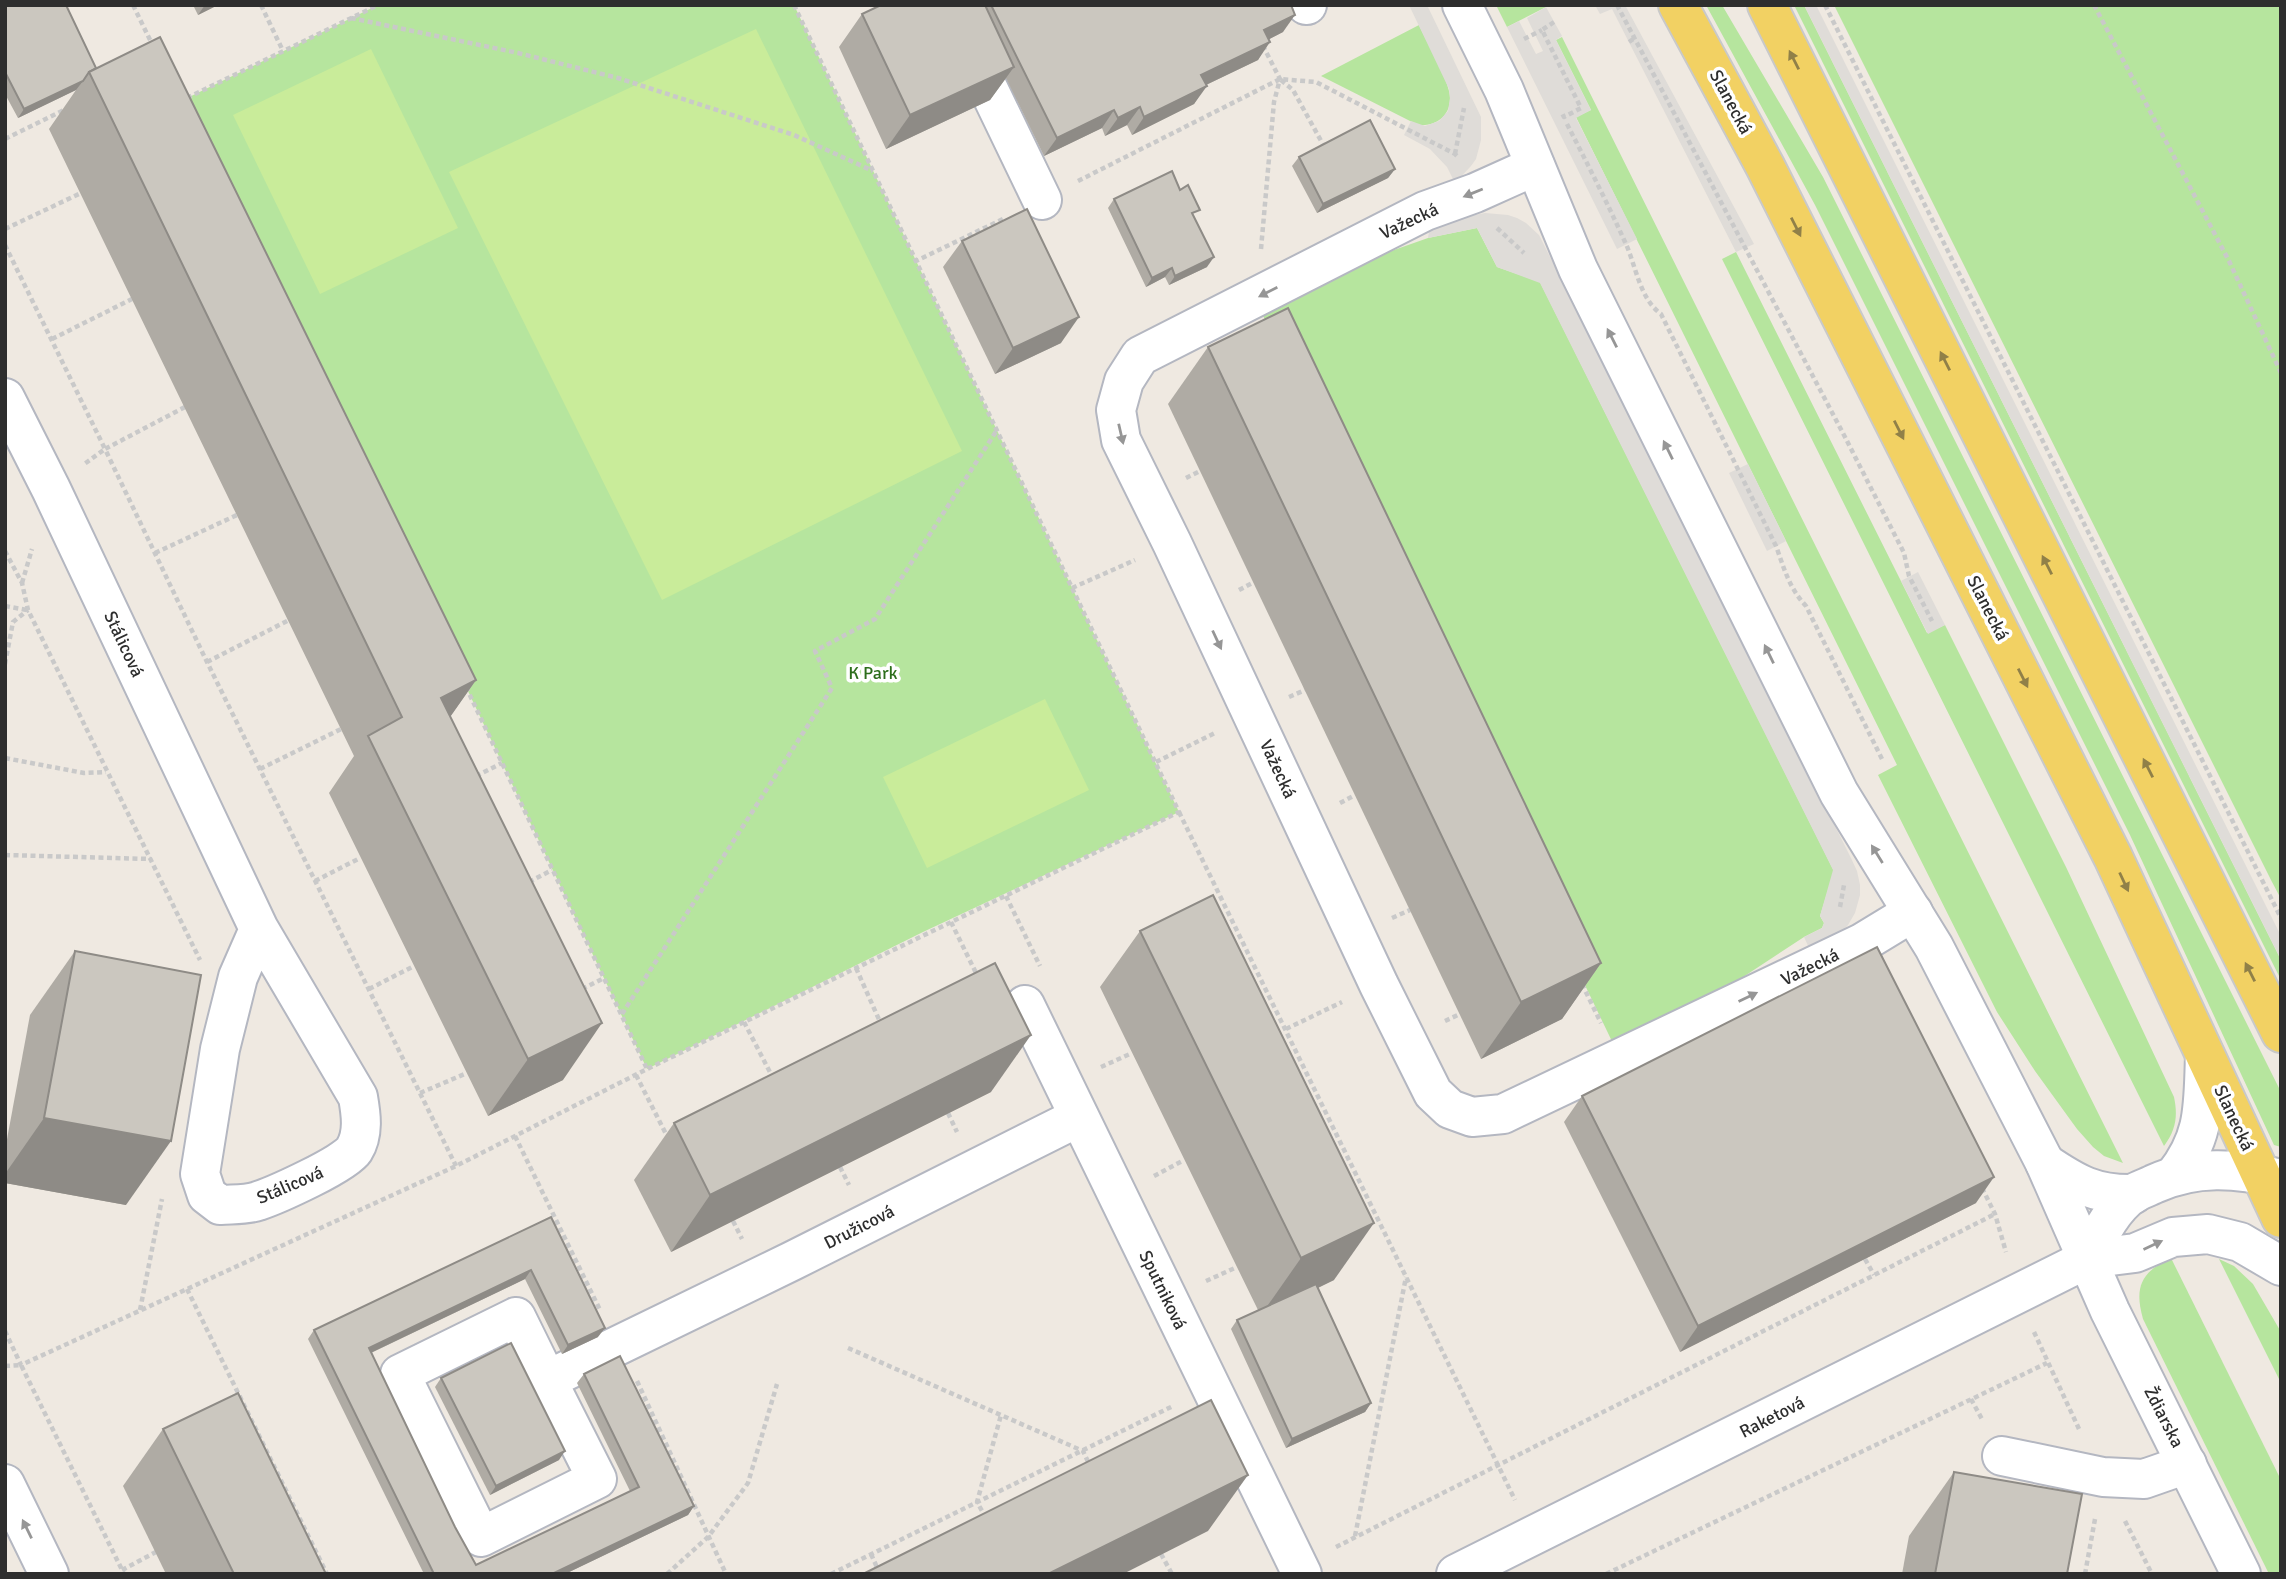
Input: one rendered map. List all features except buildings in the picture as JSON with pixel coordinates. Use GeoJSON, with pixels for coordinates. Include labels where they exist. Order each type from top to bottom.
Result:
{"type":"FeatureCollection","features":[{"type":"Feature","properties":{"kind":"main road","name":"Slanecká"},"geometry":{"type":"LineString","coordinates":[[1678,5],[1765,166],[2113,858],[2205,1056],[2271,1176],[2281,1218]]}},
{"type":"Feature","properties":{"kind":"main road"},"geometry":{"type":"LineString","coordinates":[[1767,5],[2281,1033]]}},
{"type":"Feature","properties":{"kind":"street"},"geometry":{"type":"LineString","coordinates":[[948,5],[1042,200]]}},
{"type":"Feature","properties":{"kind":"street"},"geometry":{"type":"LineString","coordinates":[[1462,5],[1504,90],[1578,269],[1839,793],[1934,947],[2045,1163],[2087,1259]]}},
{"type":"Feature","properties":{"kind":"street","name":"Važecká"},"geometry":{"type":"LineString","coordinates":[[1535,166],[1475,193],[1424,211],[1140,356],[1124,381],[1116,410],[1121,440],[1379,985],[1433,1093],[1450,1109],[1472,1117],[1503,1114],[1862,943],[1913,912]]}},
{"type":"Feature","properties":{"kind":"street","name":"Stálicová"},"geometry":{"type":"LineString","coordinates":[[5,398],[51,489],[259,929],[358,1097],[360,1134],[354,1150],[341,1163],[256,1202],[220,1205],[207,1195],[200,1174],[220,1049],[238,977],[259,929]]}},
{"type":"Feature","properties":{"kind":"street","name":"Sputniková"},"geometry":{"type":"LineString","coordinates":[[1025,1005],[1211,1387],[1314,1563]]}},
{"type":"Feature","properties":{"kind":"street"},"geometry":{"type":"LineString","coordinates":[[2174,1176],[2188,1158],[2197,1140],[2202,1110],[2205,1056]]}},
{"type":"Feature","properties":{"kind":"street","name":"Družicová"},"geometry":{"type":"LineString","coordinates":[[547,1380],[1079,1117]]}},
{"type":"Feature","properties":{"kind":"street"},"geometry":{"type":"LineString","coordinates":[[2045,1163],[2094,1191],[2134,1194]]}},
{"type":"Feature","properties":{"kind":"street"},"geometry":{"type":"LineString","coordinates":[[2087,1259],[2113,1215],[2134,1194],[2174,1176],[2195,1171],[2217,1169],[2271,1176]]}},
{"type":"Feature","properties":{"kind":"street","name":"Raketová"},"geometry":{"type":"LineString","coordinates":[[1456,1574],[2087,1259],[2135,1253],[2173,1237],[2208,1234],[2239,1242],[2281,1266]]}},
{"type":"Feature","properties":{"kind":"street","name":"Ždiarska"},"geometry":{"type":"LineString","coordinates":[[2087,1259],[2110,1311],[2241,1574]]}},
{"type":"Feature","properties":{"kind":"street"},"geometry":{"type":"LineString","coordinates":[[516,1317],[547,1380],[597,1479],[481,1537],[400,1374],[516,1317]]}},
{"type":"Feature","properties":{"kind":"street"},"geometry":{"type":"LineString","coordinates":[[2002,1456],[2103,1477],[2144,1479],[2187,1464]]}},
{"type":"Feature","properties":{"kind":"street"},"geometry":{"type":"LineString","coordinates":[[5,1484],[49,1574]]}},
{"type":"Feature","properties":{"kind":"path"},"geometry":{"type":"LineString","coordinates":[[133,5],[156,51]]}},
{"type":"Feature","properties":{"kind":"path"},"geometry":{"type":"LineString","coordinates":[[261,5],[283,51]]}},
{"type":"Feature","properties":{"kind":"path"},"geometry":{"type":"LineString","coordinates":[[181,101],[378,5]]}},
{"type":"Feature","properties":{"kind":"path"},"geometry":{"type":"LineString","coordinates":[[794,5],[1179,812],[1533,1536]]}},
{"type":"Feature","properties":{"kind":"path"},"geometry":{"type":"LineString","coordinates":[[1617,5],[1851,449],[1904,553],[1909,576],[1932,621]]}},
{"type":"Feature","properties":{"kind":"path"},"geometry":{"type":"LineString","coordinates":[[1825,5],[2281,918]]}},
{"type":"Feature","properties":{"kind":"path"},"geometry":{"type":"LineString","coordinates":[[2094,5],[2229,261],[2281,373]]}},
{"type":"Feature","properties":{"kind":"path"},"geometry":{"type":"LineString","coordinates":[[351,18],[518,53],[618,78],[794,135],[873,171]]}},
{"type":"Feature","properties":{"kind":"path"},"geometry":{"type":"LineString","coordinates":[[1528,38],[1554,22]]}},
{"type":"Feature","properties":{"kind":"path"},"geometry":{"type":"LineString","coordinates":[[1542,30],[1581,108],[1564,117]]}},
{"type":"Feature","properties":{"kind":"path"},"geometry":{"type":"LineString","coordinates":[[1629,42],[1635,38]]}},
{"type":"Feature","properties":{"kind":"path"},"geometry":{"type":"LineString","coordinates":[[1261,43],[1279,79],[1293,90],[1326,149]]}},
{"type":"Feature","properties":{"kind":"path"},"geometry":{"type":"LineString","coordinates":[[916,261],[1279,79],[1316,82],[1455,153],[1488,220],[1532,261]]}},
{"type":"Feature","properties":{"kind":"path"},"geometry":{"type":"LineString","coordinates":[[1255,299],[1274,102],[1279,79]]}},
{"type":"Feature","properties":{"kind":"path"},"geometry":{"type":"LineString","coordinates":[[1558,106],[1627,244],[1652,307],[1661,314],[1776,545],[1787,579],[1806,606],[1883,761]]}},
{"type":"Feature","properties":{"kind":"path"},"geometry":{"type":"LineString","coordinates":[[5,139],[65,110]]}},
{"type":"Feature","properties":{"kind":"path"},"geometry":{"type":"LineString","coordinates":[[5,229],[81,193]]}},
{"type":"Feature","properties":{"kind":"path"},"geometry":{"type":"LineString","coordinates":[[52,339],[132,299]]}},
{"type":"Feature","properties":{"kind":"path"},"geometry":{"type":"LineString","coordinates":[[185,407],[105,449],[207,662],[457,1166]]}},
{"type":"Feature","properties":{"kind":"path"},"geometry":{"type":"LineString","coordinates":[[622,1015],[832,688],[815,651],[876,619],[997,430]]}},
{"type":"Feature","properties":{"kind":"path"},"geometry":{"type":"LineString","coordinates":[[1743,502],[1752,498]]}},
{"type":"Feature","properties":{"kind":"path"},"geometry":{"type":"LineString","coordinates":[[155,553],[237,515]]}},
{"type":"Feature","properties":{"kind":"path"},"geometry":{"type":"LineString","coordinates":[[5,551],[22,583],[28,610],[205,969]]}},
{"type":"Feature","properties":{"kind":"path"},"geometry":{"type":"LineString","coordinates":[[5,606],[28,610]]}},
{"type":"Feature","properties":{"kind":"path"},"geometry":{"type":"LineString","coordinates":[[5,664],[13,622],[28,610]]}},
{"type":"Feature","properties":{"kind":"path"},"geometry":{"type":"LineString","coordinates":[[207,662],[289,620]]}},
{"type":"Feature","properties":{"kind":"path"},"geometry":{"type":"LineString","coordinates":[[461,676],[648,1069]]}},
{"type":"Feature","properties":{"kind":"path"},"geometry":{"type":"LineString","coordinates":[[260,769],[341,729]]}},
{"type":"Feature","properties":{"kind":"path"},"geometry":{"type":"LineString","coordinates":[[5,758],[84,772],[106,772]]}},
{"type":"Feature","properties":{"kind":"path"},"geometry":{"type":"LineString","coordinates":[[469,780],[502,764]]}},
{"type":"Feature","properties":{"kind":"path"},"geometry":{"type":"LineString","coordinates":[[1332,807],[1355,796]]}},
{"type":"Feature","properties":{"kind":"path"},"geometry":{"type":"LineString","coordinates":[[5,1366],[21,1365],[457,1166],[648,1069],[1179,812]]}},
{"type":"Feature","properties":{"kind":"path"},"geometry":{"type":"LineString","coordinates":[[5,855],[151,859]]}},
{"type":"Feature","properties":{"kind":"path"},"geometry":{"type":"LineString","coordinates":[[315,881],[360,858]]}},
{"type":"Feature","properties":{"kind":"path"},"geometry":{"type":"LineString","coordinates":[[528,882],[553,870]]}},
{"type":"Feature","properties":{"kind":"path"},"geometry":{"type":"LineString","coordinates":[[1838,915],[1846,876]]}},
{"type":"Feature","properties":{"kind":"path"},"geometry":{"type":"LineString","coordinates":[[1006,896],[1043,971]]}},
{"type":"Feature","properties":{"kind":"path"},"geometry":{"type":"LineString","coordinates":[[1385,921],[1410,910]]}},
{"type":"Feature","properties":{"kind":"path"},"geometry":{"type":"LineString","coordinates":[[951,922],[980,982]]}},
{"type":"Feature","properties":{"kind":"path"},"geometry":{"type":"LineString","coordinates":[[1242,971],[1255,965]]}},
{"type":"Feature","properties":{"kind":"path"},"geometry":{"type":"LineString","coordinates":[[369,989],[414,966]]}},
{"type":"Feature","properties":{"kind":"path"},"geometry":{"type":"LineString","coordinates":[[856,968],[883,1027]]}},
{"type":"Feature","properties":{"kind":"path"},"geometry":{"type":"LineString","coordinates":[[1578,975],[1606,1032]]}},
{"type":"Feature","properties":{"kind":"path"},"geometry":{"type":"LineString","coordinates":[[580,990],[604,978]]}},
{"type":"Feature","properties":{"kind":"path"},"geometry":{"type":"LineString","coordinates":[[744,1022],[774,1081]]}},
{"type":"Feature","properties":{"kind":"path"},"geometry":{"type":"LineString","coordinates":[[1092,1072],[1132,1053]]}},
{"type":"Feature","properties":{"kind":"path"},"geometry":{"type":"LineString","coordinates":[[420,1093],[467,1073]]}},
{"type":"Feature","properties":{"kind":"path"},"geometry":{"type":"LineString","coordinates":[[636,1075],[671,1146]]}},
{"type":"Feature","properties":{"kind":"path"},"geometry":{"type":"LineString","coordinates":[[1297,1081],[1309,1076]]}},
{"type":"Feature","properties":{"kind":"path"},"geometry":{"type":"LineString","coordinates":[[515,1136],[600,1311]]}},
{"type":"Feature","properties":{"kind":"path"},"geometry":{"type":"LineString","coordinates":[[1146,1180],[1184,1160]]}},
{"type":"Feature","properties":{"kind":"path"},"geometry":{"type":"LineString","coordinates":[[1350,1191],[1362,1185]]}},
{"type":"Feature","properties":{"kind":"path"},"geometry":{"type":"LineString","coordinates":[[140,1310],[163,1191]]}},
{"type":"Feature","properties":{"kind":"path"},"geometry":{"type":"LineString","coordinates":[[1314,1563],[1355,1537],[1995,1214]]}},
{"type":"Feature","properties":{"kind":"path"},"geometry":{"type":"LineString","coordinates":[[1865,1259],[1874,1275]]}},
{"type":"Feature","properties":{"kind":"path"},"geometry":{"type":"LineString","coordinates":[[1198,1286],[1237,1267]]}},
{"type":"Feature","properties":{"kind":"path"},"geometry":{"type":"LineString","coordinates":[[1355,1537],[1406,1275]]}},
{"type":"Feature","properties":{"kind":"path"},"geometry":{"type":"LineString","coordinates":[[187,1289],[327,1574]]}},
{"type":"Feature","properties":{"kind":"path"},"geometry":{"type":"LineString","coordinates":[[5,1331],[123,1572],[156,1552]]}},
{"type":"Feature","properties":{"kind":"path"},"geometry":{"type":"LineString","coordinates":[[629,1341],[708,1537],[726,1574]]}},
{"type":"Feature","properties":{"kind":"path"},"geometry":{"type":"LineString","coordinates":[[848,1348],[1083,1451],[1093,1472]]}},
{"type":"Feature","properties":{"kind":"path"},"geometry":{"type":"LineString","coordinates":[[1606,1574],[2047,1363]]}},
{"type":"Feature","properties":{"kind":"path"},"geometry":{"type":"LineString","coordinates":[[667,1574],[708,1537],[748,1483],[777,1384]]}},
{"type":"Feature","properties":{"kind":"path"},"geometry":{"type":"LineString","coordinates":[[831,1574],[1211,1387]]}},
{"type":"Feature","properties":{"kind":"path"},"geometry":{"type":"LineString","coordinates":[[989,1522],[977,1502],[1001,1415]]}},
{"type":"Feature","properties":{"kind":"path"},"geometry":{"type":"LineString","coordinates":[[263,1471],[274,1465]]}},
{"type":"Feature","properties":{"kind":"path"},"geometry":{"type":"LineString","coordinates":[[2085,1574],[2103,1477]]}},
{"type":"Feature","properties":{"kind":"path"},"geometry":{"type":"LineString","coordinates":[[871,1554],[880,1574]]}},
{"type":"Feature","properties":{"kind":"path"},"geometry":{"type":"LineString","coordinates":[[1161,1555],[1172,1574]]}},
{"type":"Feature","properties":{"kind":"green space","name":"K Park"},"geometry":{"type":"Polygon","coordinates":[[[378,5],[794,5],[1179,812],[923,932],[647,1069],[449,651],[181,101],[378,5]]]}},
{"type":"Feature","properties":{"kind":"green space"},"geometry":{"type":"Polygon","coordinates":[[[1496,5],[1545,5],[1546,7],[1507,27],[1496,5]]]}},
{"type":"Feature","properties":{"kind":"green space"},"geometry":{"type":"Polygon","coordinates":[[[1706,5],[1722,5],[1823,177],[2281,1092],[2281,1147],[2274,1145],[2130,835],[1815,205],[1706,5]]]}},
{"type":"Feature","properties":{"kind":"green space"},"geometry":{"type":"Polygon","coordinates":[[[1794,5],[1804,5],[2281,960],[2281,980],[1794,5]]]}},
{"type":"Feature","properties":{"kind":"green space"},"geometry":{"type":"Polygon","coordinates":[[[1834,5],[2281,5],[2281,899],[2271,880],[1834,5]]]}},
{"type":"Feature","properties":{"kind":"green space"},"geometry":{"type":"Polygon","coordinates":[[[1419,25],[1440,66],[1449,91],[1447,112],[1438,121],[1418,125],[1321,76],[1419,25]]]}},
{"type":"Feature","properties":{"kind":"green space"},"geometry":{"type":"Polygon","coordinates":[[[756,29],[962,451],[662,600],[449,172],[756,29]]]}},
{"type":"Feature","properties":{"kind":"green space"},"geometry":{"type":"Polygon","coordinates":[[[1562,37],[2123,1163],[2104,1156],[2077,1129],[1997,1012],[1878,775],[1897,765],[1576,117],[1591,110],[1556,40],[1562,37]]]}},
{"type":"Feature","properties":{"kind":"green space"},"geometry":{"type":"Polygon","coordinates":[[[371,49],[458,228],[320,294],[233,115],[371,49]]]}},
{"type":"Feature","properties":{"kind":"green space"},"geometry":{"type":"Polygon","coordinates":[[[1477,228],[1497,267],[1540,282],[1834,871],[1820,916],[1824,923],[1822,928],[1804,937],[1620,1058],[1255,299],[1428,238],[1477,228]]]}},
{"type":"Feature","properties":{"kind":"green space"},"geometry":{"type":"Polygon","coordinates":[[[1736,252],[1927,633],[1945,625],[2066,867],[2174,1097],[2175,1123],[2164,1146],[1722,259],[1736,252]]]}},
{"type":"Feature","properties":{"kind":"green space"},"geometry":{"type":"Polygon","coordinates":[[[1045,699],[1089,790],[927,868],[883,777],[1045,699]]]}},
{"type":"Feature","properties":{"kind":"green space"},"geometry":{"type":"Polygon","coordinates":[[[2171,1258],[2281,1480],[2281,1574],[2269,1574],[2143,1319],[2139,1298],[2142,1282],[2153,1269],[2171,1258]]]}},
{"type":"Feature","properties":{"kind":"green space"},"geometry":{"type":"Polygon","coordinates":[[[2219,1259],[2234,1266],[2253,1284],[2281,1332],[2281,1383],[2219,1259]]]}},
{"type":"Feature","properties":{"kind":"shaded area"},"geometry":{"type":"Polygon","coordinates":[[[1409,5],[1427,5],[1481,117],[1481,140],[1476,159],[1455,183],[1447,167],[1430,149],[1404,135],[1411,121],[1425,126],[1439,121],[1448,111],[1450,98],[1449,89],[1409,5]]]}},
{"type":"Feature","properties":{"kind":"shaded area"},"geometry":{"type":"Polygon","coordinates":[[[1595,5],[1625,5],[1754,244],[1736,252],[1612,9],[1600,14],[1595,5]]]}},
{"type":"Feature","properties":{"kind":"shaded area"},"geometry":{"type":"Polygon","coordinates":[[[1804,5],[1816,5],[2281,936],[2281,960],[1804,5]]]}},
{"type":"Feature","properties":{"kind":"shaded area"},"geometry":{"type":"Polygon","coordinates":[[[1546,7],[1562,36],[1556,40],[1591,110],[1576,118],[1637,239],[1617,249],[1507,27],[1519,21],[1536,54],[1543,51],[1527,18],[1546,7]]]}},
{"type":"Feature","properties":{"kind":"shaded area"},"geometry":{"type":"Polygon","coordinates":[[[1485,213],[1517,218],[1539,235],[1857,871],[1860,895],[1848,925],[1838,936],[1810,950],[1804,937],[1822,928],[1824,923],[1820,916],[1833,870],[1540,283],[1497,267],[1477,228],[1428,238],[1430,224],[1485,213]]]}},
{"type":"Feature","properties":{"kind":"shaded area"},"geometry":{"type":"Polygon","coordinates":[[[1748,464],[1786,541],[1767,551],[1729,473],[1748,464]]]}},
{"type":"Feature","properties":{"kind":"shaded area"},"geometry":{"type":"Polygon","coordinates":[[[1918,572],[1945,625],[1928,634],[1901,581],[1918,572]]]}}]}
